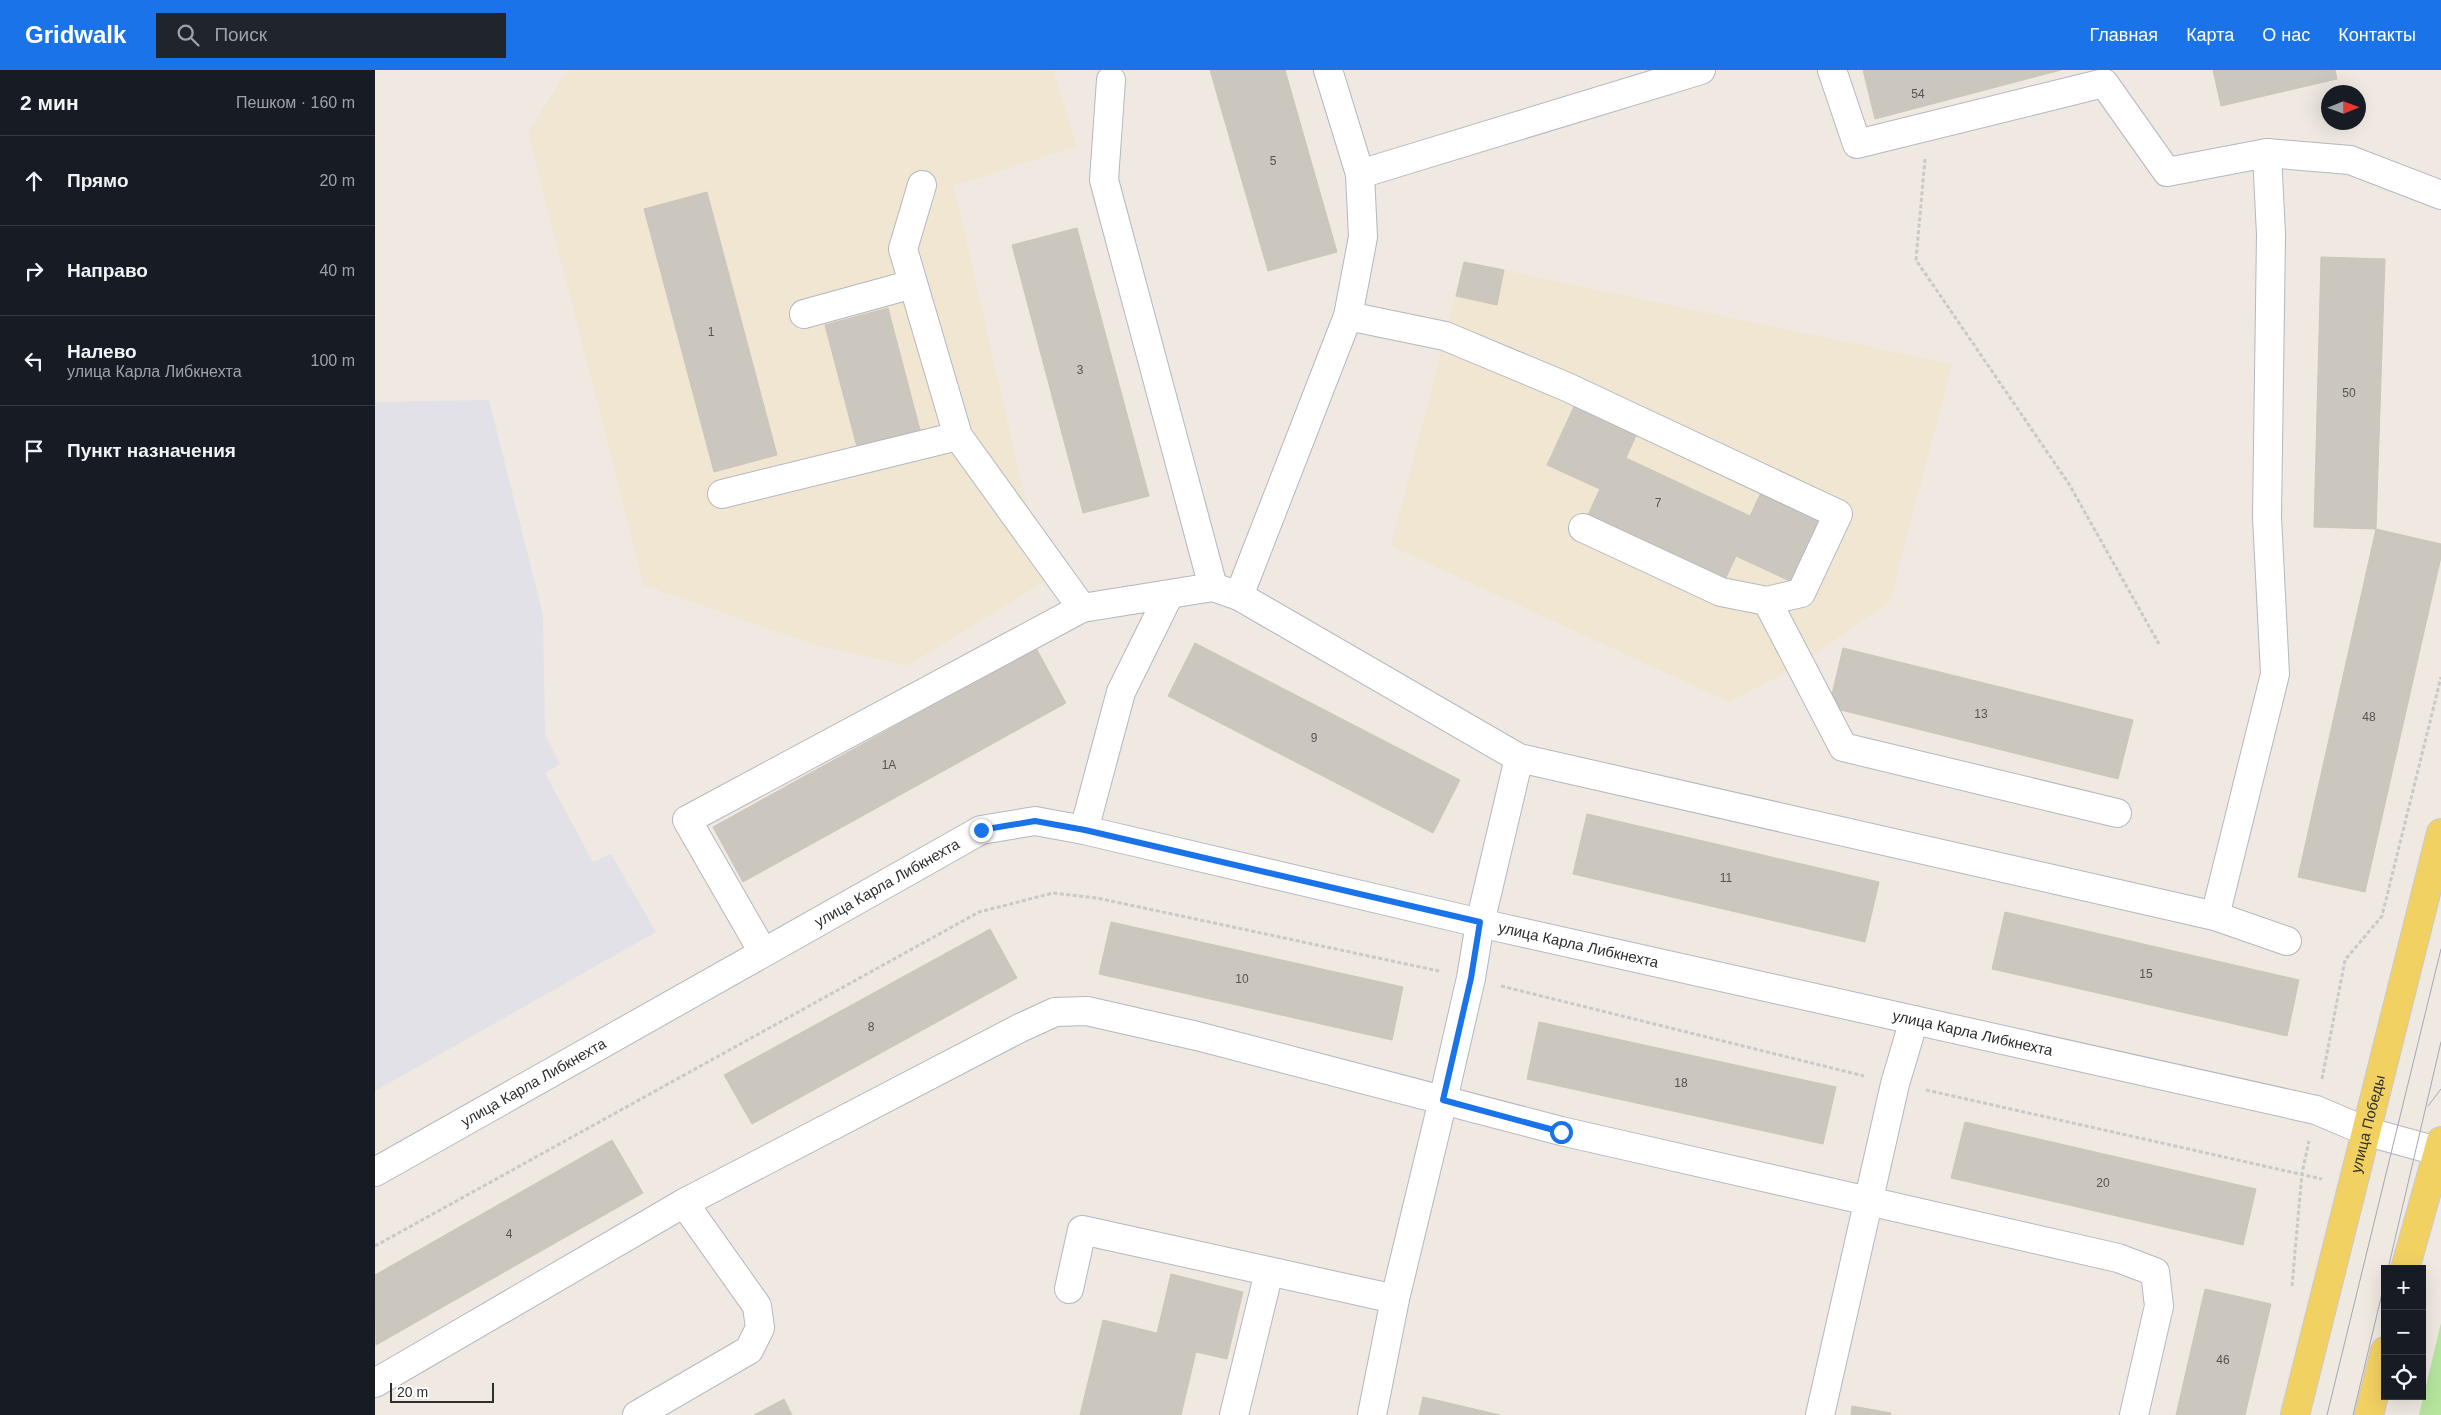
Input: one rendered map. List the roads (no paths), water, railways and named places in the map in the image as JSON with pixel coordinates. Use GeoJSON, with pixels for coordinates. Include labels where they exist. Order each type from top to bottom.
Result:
{"type":"FeatureCollection","features":[{"type":"Feature","properties":{"kind":"main road","name":"улица Победы"},"geometry":{"type":"LineString","coordinates":[[2295,1415],[2351,1187],[2368,1132],[2378,1077],[2441,833]]}},
{"type":"Feature","properties":{"kind":"main road"},"geometry":{"type":"LineString","coordinates":[[2406,1265],[2440,1148]]}},
{"type":"Feature","properties":{"kind":"main road"},"geometry":{"type":"LineString","coordinates":[[2369,1415],[2384,1355]]}},
{"type":"Feature","properties":{"kind":"street"},"geometry":{"type":"LineString","coordinates":[[1239,596],[1348,316],[1363,237],[1360,174],[1328,70]]}},
{"type":"Feature","properties":{"kind":"street"},"geometry":{"type":"LineString","coordinates":[[1360,174],[1701,70]]}},
{"type":"Feature","properties":{"kind":"street"},"geometry":{"type":"LineString","coordinates":[[1832,70],[1857,144],[2104,83],[2167,172],[2267,153],[2350,160],[2441,195]]}},
{"type":"Feature","properties":{"kind":"street"},"geometry":{"type":"LineString","coordinates":[[1111,80],[1104,180],[1213,587]]}},
{"type":"Feature","properties":{"kind":"street"},"geometry":{"type":"LineString","coordinates":[[2215,916],[2275,674],[2267,517],[2271,235],[2267,153]]}},
{"type":"Feature","properties":{"kind":"street"},"geometry":{"type":"LineString","coordinates":[[922,185],[903,249],[958,436],[1082,608]]}},
{"type":"Feature","properties":{"kind":"street"},"geometry":{"type":"LineString","coordinates":[[804,314],[913,284]]}},
{"type":"Feature","properties":{"kind":"street"},"geometry":{"type":"LineString","coordinates":[[1348,316],[1445,336],[1567,388],[1838,514],[1801,593],[1767,601],[1721,592],[1583,528]]}},
{"type":"Feature","properties":{"kind":"street"},"geometry":{"type":"LineString","coordinates":[[722,494],[958,436]]}},
{"type":"Feature","properties":{"kind":"street"},"geometry":{"type":"LineString","coordinates":[[763,952],[687,820],[1082,608],[1213,587],[1239,596],[1519,758],[2215,916],[2287,941]]}},
{"type":"Feature","properties":{"kind":"street"},"geometry":{"type":"LineString","coordinates":[[1085,830],[1121,692],[1169,595]]}},
{"type":"Feature","properties":{"kind":"street"},"geometry":{"type":"LineString","coordinates":[[1767,601],[1843,746],[2117,813]]}},
{"type":"Feature","properties":{"kind":"street"},"geometry":{"type":"LineString","coordinates":[[1372,1415],[1395,1300],[1471,978],[1480,922],[1519,758]]}},
{"type":"Feature","properties":{"kind":"street","name":"улица Карла Либкнехта"},"geometry":{"type":"LineString","coordinates":[[375,1172],[981,830],[1035,821],[1085,830],[1480,922],[2316,1110],[2368,1132],[2440,1148]]}},
{"type":"Feature","properties":{"kind":"street"},"geometry":{"type":"LineString","coordinates":[[375,1383],[684,1204],[1020,1028],[1055,1012],[1087,1011],[1197,1036],[1561,1132],[2118,1258],[2155,1272],[2159,1306],[2134,1415]]}},
{"type":"Feature","properties":{"kind":"street"},"geometry":{"type":"LineString","coordinates":[[1820,1415],[1895,1084],[1914,1020]]}},
{"type":"Feature","properties":{"kind":"street"},"geometry":{"type":"LineString","coordinates":[[637,1415],[749,1350],[761,1328],[757,1306],[684,1204]]}},
{"type":"Feature","properties":{"kind":"street"},"geometry":{"type":"LineString","coordinates":[[1069,1289],[1082,1230],[1395,1300]]}},
{"type":"Feature","properties":{"kind":"street"},"geometry":{"type":"LineString","coordinates":[[1233,1415],[1269,1272]]}},
{"type":"Feature","properties":{"kind":"tram line"},"geometry":{"type":"LineString","coordinates":[[2327,1415],[2441,949]]}},
{"type":"Feature","properties":{"kind":"tram line"},"geometry":{"type":"LineString","coordinates":[[2389,1265],[2441,1042]]}},
{"type":"Feature","properties":{"kind":"tram line"},"geometry":{"type":"LineString","coordinates":[[2428,1106],[2441,1089]]}},
{"type":"Feature","properties":{"kind":"tram line"},"geometry":{"type":"LineString","coordinates":[[2353,1415],[2381,1298]]}}]}
